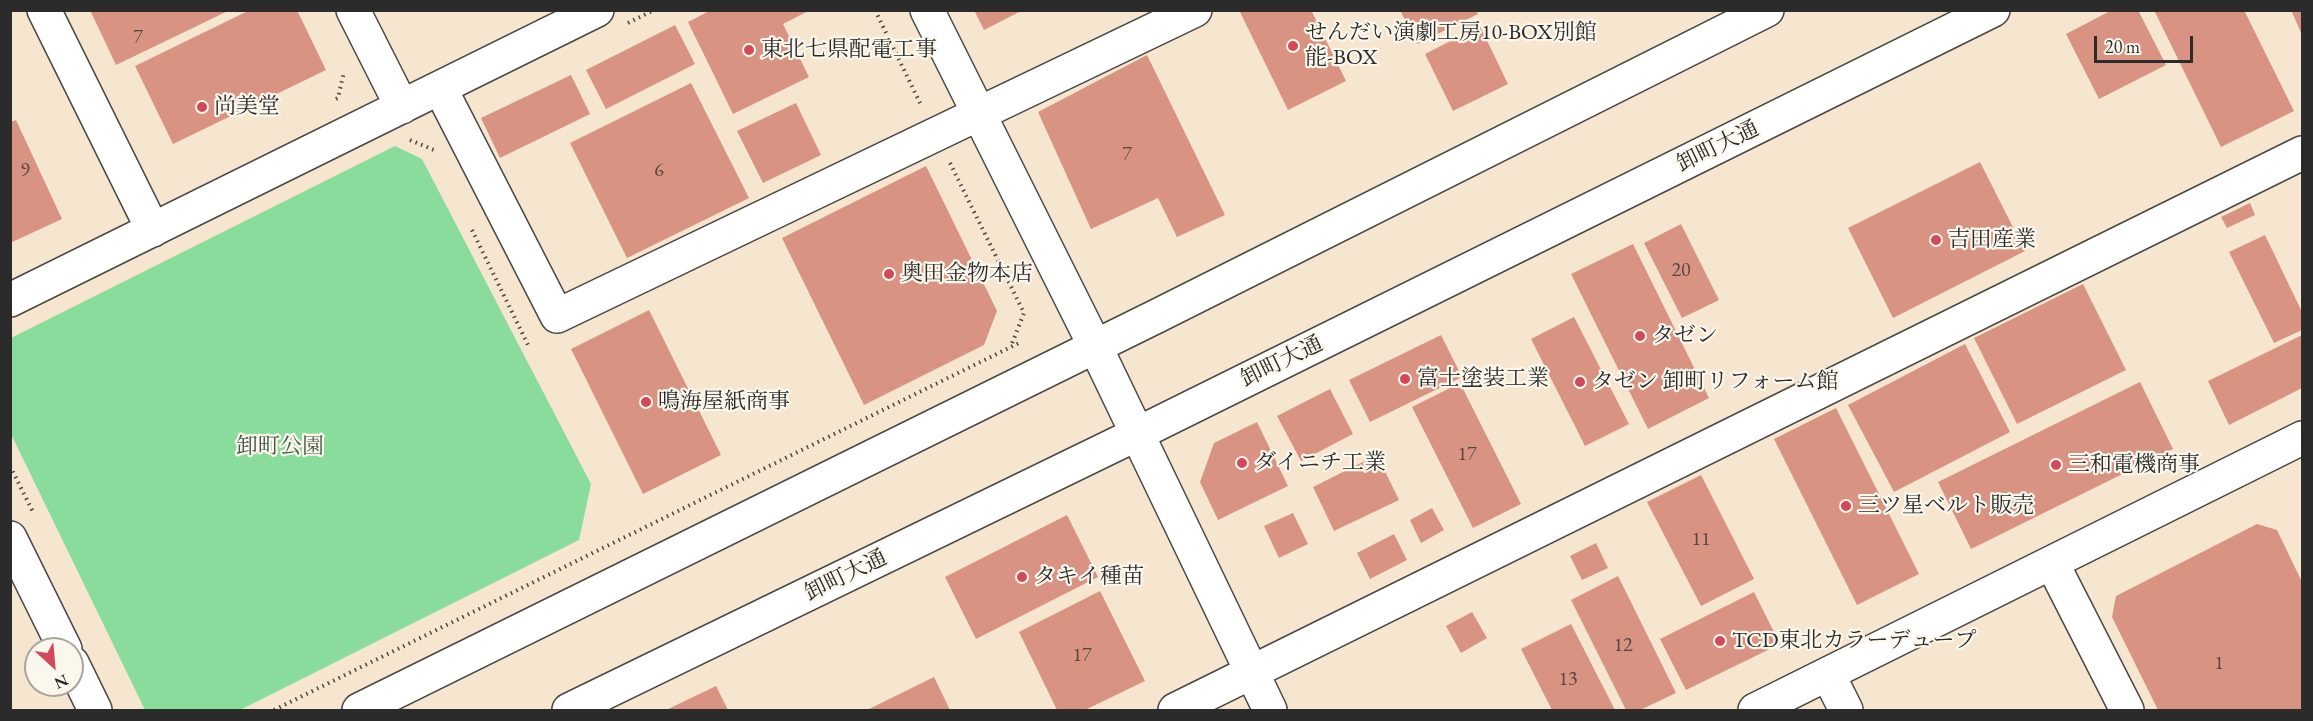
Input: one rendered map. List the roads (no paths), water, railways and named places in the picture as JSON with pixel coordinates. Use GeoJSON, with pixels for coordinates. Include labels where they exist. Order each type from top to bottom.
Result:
{"type":"FeatureCollection","features":[{"type":"Feature","properties":{"kind":"street"},"geometry":{"type":"LineString","coordinates":[[44,10],[153,230]]}},
{"type":"Feature","properties":{"kind":"street"},"geometry":{"type":"LineString","coordinates":[[353,10],[402,122]]}},
{"type":"Feature","properties":{"kind":"street"},"geometry":{"type":"LineString","coordinates":[[10,300],[153,230],[402,122],[440,88],[597,10]]}},
{"type":"Feature","properties":{"kind":"street"},"geometry":{"type":"LineString","coordinates":[[927,10],[1095,346],[1270,711]]}},
{"type":"Feature","properties":{"kind":"street"},"geometry":{"type":"LineString","coordinates":[[440,88],[557,316],[1195,10]]}},
{"type":"Feature","properties":{"kind":"street"},"geometry":{"type":"LineString","coordinates":[[359,711],[1767,10]]}},
{"type":"Feature","properties":{"kind":"street","name":"卸町大通"},"geometry":{"type":"LineString","coordinates":[[569,711],[1137,434],[1993,10]]}},
{"type":"Feature","properties":{"kind":"street"},"geometry":{"type":"LineString","coordinates":[[1175,711],[2302,153]]}},
{"type":"Feature","properties":{"kind":"street"},"geometry":{"type":"LineString","coordinates":[[1755,711],[2302,438]]}},
{"type":"Feature","properties":{"kind":"street"},"geometry":{"type":"LineString","coordinates":[[10,538],[59,637]]}},
{"type":"Feature","properties":{"kind":"street"},"geometry":{"type":"LineString","coordinates":[[2052,562],[2127,711]]}},
{"type":"Feature","properties":{"kind":"street"},"geometry":{"type":"LineString","coordinates":[[1828,674],[1846,711]]}},
{"type":"Feature","properties":{"kind":"street"},"geometry":{"type":"LineString","coordinates":[[84,688],[95,711]]}},
{"type":"Feature","properties":{"kind":"place","name":"せんだい演劇工房10-BOX別館 能-BOX"},"geometry":{"type":"Point","coordinates":[1293,46]}},
{"type":"Feature","properties":{"kind":"place","name":"東北七県配電工事"},"geometry":{"type":"Point","coordinates":[749,50]}},
{"type":"Feature","properties":{"kind":"place","name":"尚美堂"},"geometry":{"type":"Point","coordinates":[202,107]}},
{"type":"Feature","properties":{"kind":"place","name":"吉田産業"},"geometry":{"type":"Point","coordinates":[1936,240]}},
{"type":"Feature","properties":{"kind":"place","name":"奥田金物本店"},"geometry":{"type":"Point","coordinates":[889,274]}},
{"type":"Feature","properties":{"kind":"place","name":"タゼン"},"geometry":{"type":"Point","coordinates":[1640,336]}},
{"type":"Feature","properties":{"kind":"place","name":"富士塗装工業"},"geometry":{"type":"Point","coordinates":[1405,379]}},
{"type":"Feature","properties":{"kind":"place","name":"タゼン 卸町リフォーム館"},"geometry":{"type":"Point","coordinates":[1580,382]}},
{"type":"Feature","properties":{"kind":"place","name":"鳴海屋紙商事"},"geometry":{"type":"Point","coordinates":[646,402]}},
{"type":"Feature","properties":{"kind":"place","name":"ダイニチ工業"},"geometry":{"type":"Point","coordinates":[1242,463]}},
{"type":"Feature","properties":{"kind":"place","name":"三和電機商事"},"geometry":{"type":"Point","coordinates":[2056,465]}},
{"type":"Feature","properties":{"kind":"place","name":"三ツ星ベルト販売"},"geometry":{"type":"Point","coordinates":[1846,506]}},
{"type":"Feature","properties":{"kind":"place","name":"タキイ種苗"},"geometry":{"type":"Point","coordinates":[1022,577]}},
{"type":"Feature","properties":{"kind":"place","name":"TCD東北カラーデュープ"},"geometry":{"type":"Point","coordinates":[1720,641]}},
{"type":"Feature","properties":{"kind":"park label","name":"卸町公園"},"geometry":{"type":"Point","coordinates":[280,447]}}]}
